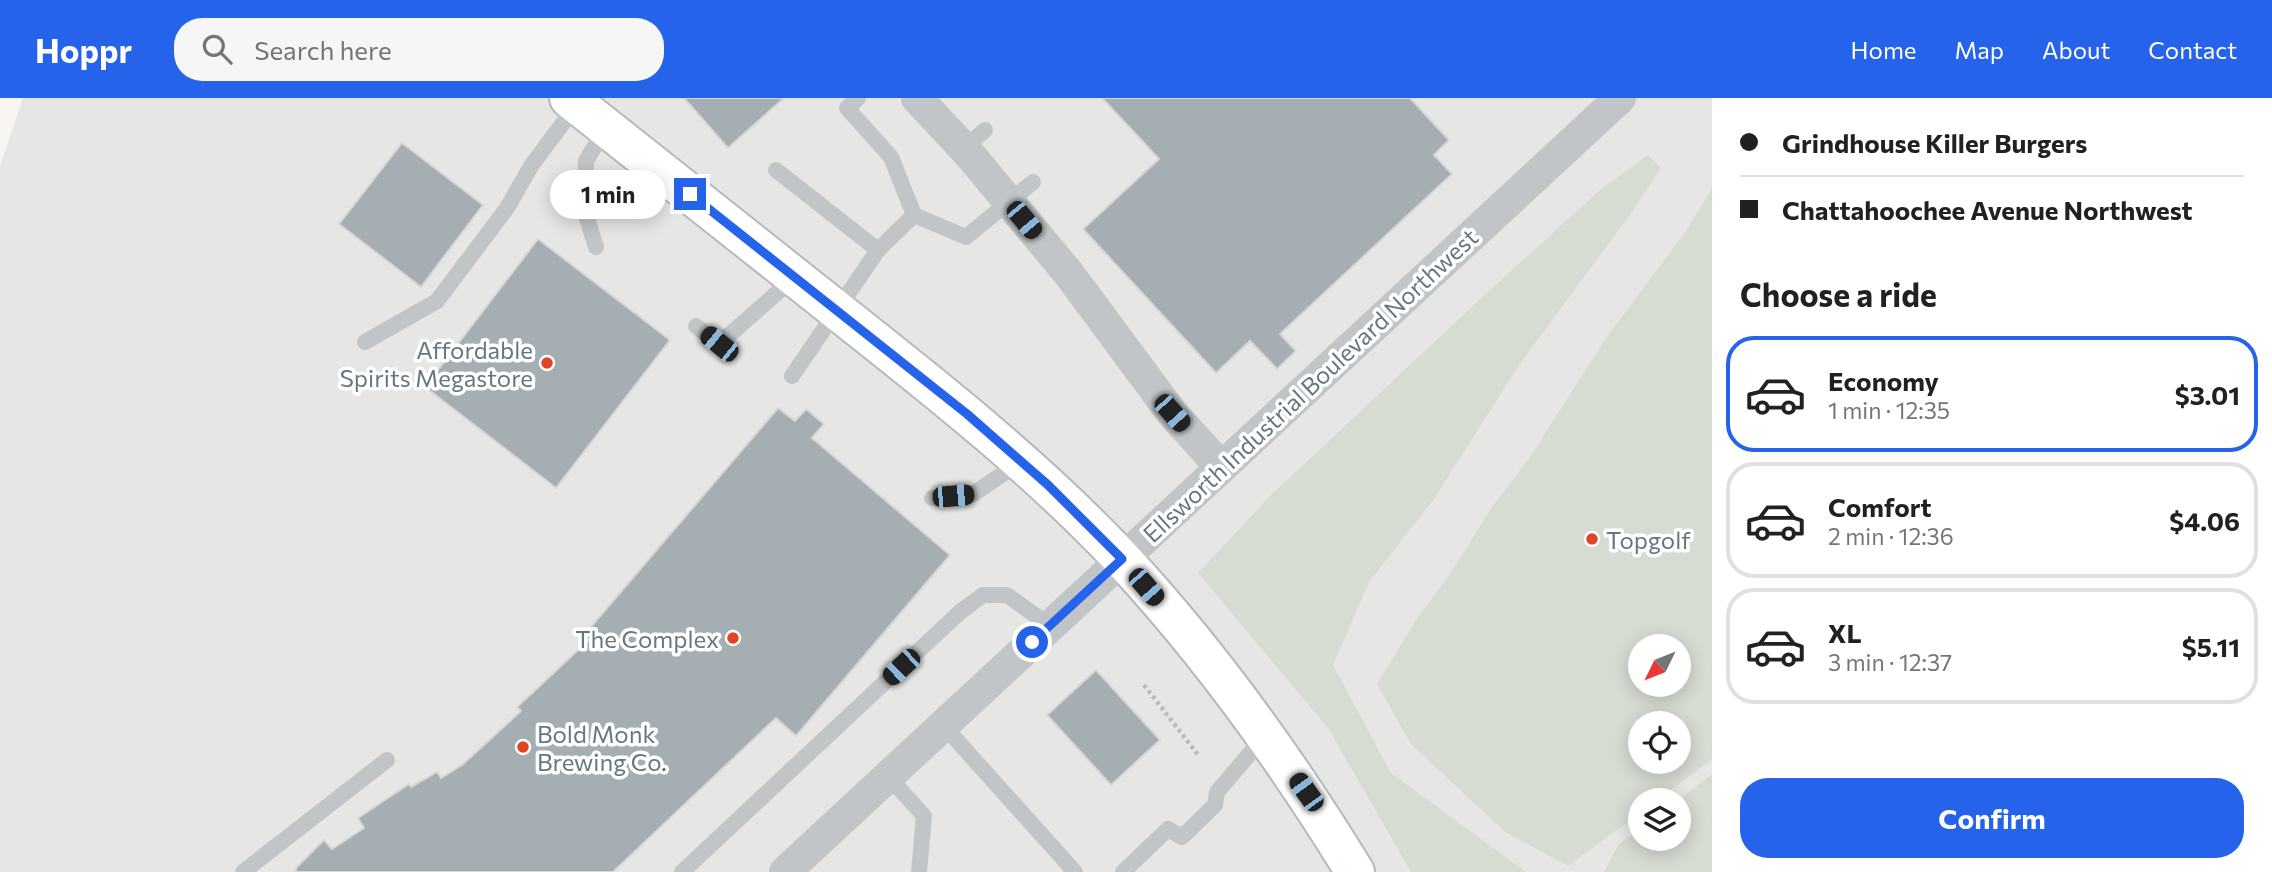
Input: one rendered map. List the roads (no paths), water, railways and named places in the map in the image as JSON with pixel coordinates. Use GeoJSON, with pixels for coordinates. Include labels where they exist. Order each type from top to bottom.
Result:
{"type":"FeatureCollection","features":[{"type":"Feature","properties":{"kind":"street"},"geometry":{"type":"LineString","coordinates":[[917,98],[974,139],[1021,192],[1069,274],[1172,413],[1221,467]]}},
{"type":"Feature","properties":{"kind":"street","name":"Ellsworth Industrial Boulevard Northwest"},"geometry":{"type":"LineString","coordinates":[[785,872],[1620,98]]}},
{"type":"Feature","properties":{"kind":"street"},"geometry":{"type":"LineString","coordinates":[[583,107],[967,414],[1048,485],[1122,559],[1219,672],[1306,792],[1355,872]]}},
{"type":"Feature","properties":{"kind":"lane"},"geometry":{"type":"LineString","coordinates":[[858,98],[847,108],[891,157],[914,215],[966,237],[1021,192]]}},
{"type":"Feature","properties":{"kind":"lane"},"geometry":{"type":"LineString","coordinates":[[583,107],[586,161],[584,209],[596,247]]}},
{"type":"Feature","properties":{"kind":"lane"},"geometry":{"type":"LineString","coordinates":[[365,342],[437,301],[507,208],[531,166],[583,107]]}},
{"type":"Feature","properties":{"kind":"lane"},"geometry":{"type":"LineString","coordinates":[[776,170],[878,250]]}},
{"type":"Feature","properties":{"kind":"lane"},"geometry":{"type":"LineString","coordinates":[[792,376],[878,250],[914,215]]}},
{"type":"Feature","properties":{"kind":"lane"},"geometry":{"type":"LineString","coordinates":[[696,326],[719,344],[795,277]]}},
{"type":"Feature","properties":{"kind":"lane"},"geometry":{"type":"LineString","coordinates":[[932,498],[973,494],[1021,462]]}},
{"type":"Feature","properties":{"kind":"lane"},"geometry":{"type":"LineString","coordinates":[[684,871],[960,612],[984,595],[1007,595],[1050,626]]}},
{"type":"Feature","properties":{"kind":"lane"},"geometry":{"type":"LineString","coordinates":[[943,726],[1075,872]]}},
{"type":"Feature","properties":{"kind":"lane"},"geometry":{"type":"LineString","coordinates":[[1123,872],[1168,829],[1182,837],[1215,805],[1217,792],[1265,735]]}},
{"type":"Feature","properties":{"kind":"lane"},"geometry":{"type":"LineString","coordinates":[[243,872],[387,760]]}},
{"type":"Feature","properties":{"kind":"lane"},"geometry":{"type":"LineString","coordinates":[[888,776],[924,816],[919,872]]}},
{"type":"Feature","properties":{"kind":"place","name":"Affordable Spirits Megastore"},"geometry":{"type":"Point","coordinates":[547,363]}},
{"type":"Feature","properties":{"kind":"place","name":"Topgolf"},"geometry":{"type":"Point","coordinates":[1592,539]}},
{"type":"Feature","properties":{"kind":"place","name":"The Complex"},"geometry":{"type":"Point","coordinates":[733,638]}},
{"type":"Feature","properties":{"kind":"place","name":"Bold Monk Brewing Co."},"geometry":{"type":"Point","coordinates":[523,747]}}]}
